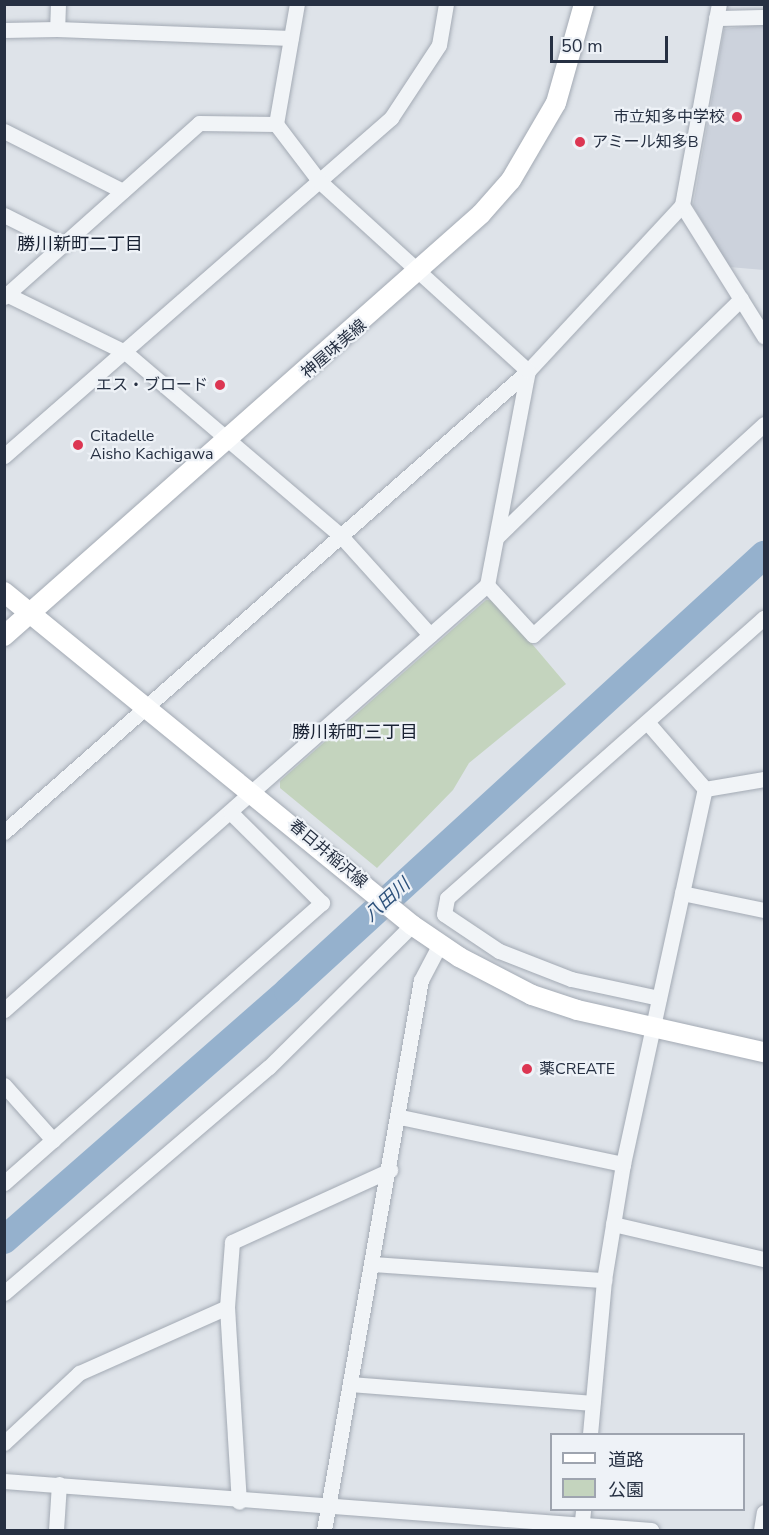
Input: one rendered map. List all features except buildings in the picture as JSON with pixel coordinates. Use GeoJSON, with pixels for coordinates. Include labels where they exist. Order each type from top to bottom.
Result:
{"type":"FeatureCollection","features":[{"type":"Feature","properties":{"kind":"main road","name":"神屋味美線"},"geometry":{"type":"LineString","coordinates":[[4,636],[419,274],[482,214],[536,142],[569,69],[584,4]]}},
{"type":"Feature","properties":{"kind":"main road","name":"春日井稲沢線"},"geometry":{"type":"LineString","coordinates":[[4,592],[255,794],[406,920],[440,944],[532,995],[652,1028],[765,1052]]}},
{"type":"Feature","properties":{"kind":"street"},"geometry":{"type":"LineString","coordinates":[[57,29],[58,4]]}},
{"type":"Feature","properties":{"kind":"street"},"geometry":{"type":"LineString","coordinates":[[297,4],[276,124],[320,182],[528,371]]}},
{"type":"Feature","properties":{"kind":"street"},"geometry":{"type":"LineString","coordinates":[[4,456],[392,118],[439,45],[446,4]]}},
{"type":"Feature","properties":{"kind":"street"},"geometry":{"type":"LineString","coordinates":[[4,832],[528,371],[682,205],[718,11],[765,17]]}},
{"type":"Feature","properties":{"kind":"street"},"geometry":{"type":"LineString","coordinates":[[4,30],[57,29],[291,38]]}},
{"type":"Feature","properties":{"kind":"street"},"geometry":{"type":"LineString","coordinates":[[276,124],[200,123],[5,295],[125,352],[341,536],[430,635]]}},
{"type":"Feature","properties":{"kind":"street"},"geometry":{"type":"LineString","coordinates":[[4,131],[123,191]]}},
{"type":"Feature","properties":{"kind":"street"},"geometry":{"type":"LineString","coordinates":[[682,205],[765,336]]}},
{"type":"Feature","properties":{"kind":"street"},"geometry":{"type":"LineString","coordinates":[[4,215],[62,244]]}},
{"type":"Feature","properties":{"kind":"street"},"geometry":{"type":"LineString","coordinates":[[497,537],[741,299]]}},
{"type":"Feature","properties":{"kind":"street"},"geometry":{"type":"LineString","coordinates":[[4,1010],[255,794],[487,585],[528,371]]}},
{"type":"Feature","properties":{"kind":"street"},"geometry":{"type":"LineString","coordinates":[[487,585],[533,635],[765,424]]}},
{"type":"Feature","properties":{"kind":"street"},"geometry":{"type":"LineString","coordinates":[[659,998],[571,979],[509,955],[444,914],[447,898],[765,618]]}},
{"type":"Feature","properties":{"kind":"street"},"geometry":{"type":"LineString","coordinates":[[647,722],[705,789]]}},
{"type":"Feature","properties":{"kind":"street"},"geometry":{"type":"LineString","coordinates":[[705,789],[765,779]]}},
{"type":"Feature","properties":{"kind":"street"},"geometry":{"type":"LineString","coordinates":[[590,1433],[604,1280],[623,1164],[705,789]]}},
{"type":"Feature","properties":{"kind":"street"},"geometry":{"type":"LineString","coordinates":[[4,1183],[322,903],[231,813]]}},
{"type":"Feature","properties":{"kind":"street"},"geometry":{"type":"LineString","coordinates":[[681,892],[765,910]]}},
{"type":"Feature","properties":{"kind":"street"},"geometry":{"type":"LineString","coordinates":[[4,1293],[269,1067],[406,920]]}},
{"type":"Feature","properties":{"kind":"street"},"geometry":{"type":"LineString","coordinates":[[324,1530],[400,1117],[421,981],[440,944]]}},
{"type":"Feature","properties":{"kind":"street"},"geometry":{"type":"LineString","coordinates":[[4,1085],[53,1140]]}},
{"type":"Feature","properties":{"kind":"street"},"geometry":{"type":"LineString","coordinates":[[400,1117],[623,1164]]}},
{"type":"Feature","properties":{"kind":"street"},"geometry":{"type":"LineString","coordinates":[[239,1502],[227,1307],[232,1242],[390,1170]]}},
{"type":"Feature","properties":{"kind":"street"},"geometry":{"type":"LineString","coordinates":[[613,1224],[765,1258]]}},
{"type":"Feature","properties":{"kind":"street"},"geometry":{"type":"LineString","coordinates":[[373,1264],[604,1280]]}},
{"type":"Feature","properties":{"kind":"street"},"geometry":{"type":"LineString","coordinates":[[4,1443],[79,1373],[227,1307]]}},
{"type":"Feature","properties":{"kind":"street"},"geometry":{"type":"LineString","coordinates":[[351,1384],[592,1403]]}},
{"type":"Feature","properties":{"kind":"street"},"geometry":{"type":"LineString","coordinates":[[4,1481],[59,1484],[239,1502],[328,1506],[449,1523],[651,1530]]}},
{"type":"Feature","properties":{"kind":"street"},"geometry":{"type":"LineString","coordinates":[[56,1530],[59,1484]]}},
{"type":"Feature","properties":{"kind":"street"},"geometry":{"type":"LineString","coordinates":[[581,1528],[583,1511]]}},
{"type":"Feature","properties":{"kind":"street"},"geometry":{"type":"LineString","coordinates":[[761,1530],[765,1512]]}},
{"type":"Feature","properties":{"kind":"shaded area","name":"市立知多中学校"},"geometry":{"type":"Polygon","coordinates":[[[764,24],[764,270],[729,267],[693,206],[724,29],[764,24]]]}},
{"type":"Feature","properties":{"kind":"green space"},"geometry":{"type":"Polygon","coordinates":[[[486,600],[495,600],[566,684],[469,763],[453,790],[377,868],[280,788],[280,781],[486,600]]]}},
{"type":"Feature","properties":{"kind":"waterway","name":"八田川"},"geometry":{"type":"LineString","coordinates":[[4,1240],[288,991],[764,555]]}},
{"type":"Feature","properties":{"kind":"place","name":"市立知多中学校"},"geometry":{"type":"Point","coordinates":[737,117]}},
{"type":"Feature","properties":{"kind":"place","name":"アミール知多B"},"geometry":{"type":"Point","coordinates":[580,142]}},
{"type":"Feature","properties":{"kind":"place","name":"エス・ブロード"},"geometry":{"type":"Point","coordinates":[220,385]}},
{"type":"Feature","properties":{"kind":"place","name":"Citadelle Aisho Kachigawa"},"geometry":{"type":"Point","coordinates":[78,445]}},
{"type":"Feature","properties":{"kind":"place","name":"薬CREATE"},"geometry":{"type":"Point","coordinates":[527,1069]}},
{"type":"Feature","properties":{"kind":"district","name":"勝川新町二丁目"},"geometry":{"type":"Point","coordinates":[80,244]}},
{"type":"Feature","properties":{"kind":"district","name":"勝川新町三丁目"},"geometry":{"type":"Point","coordinates":[355,732]}}]}
